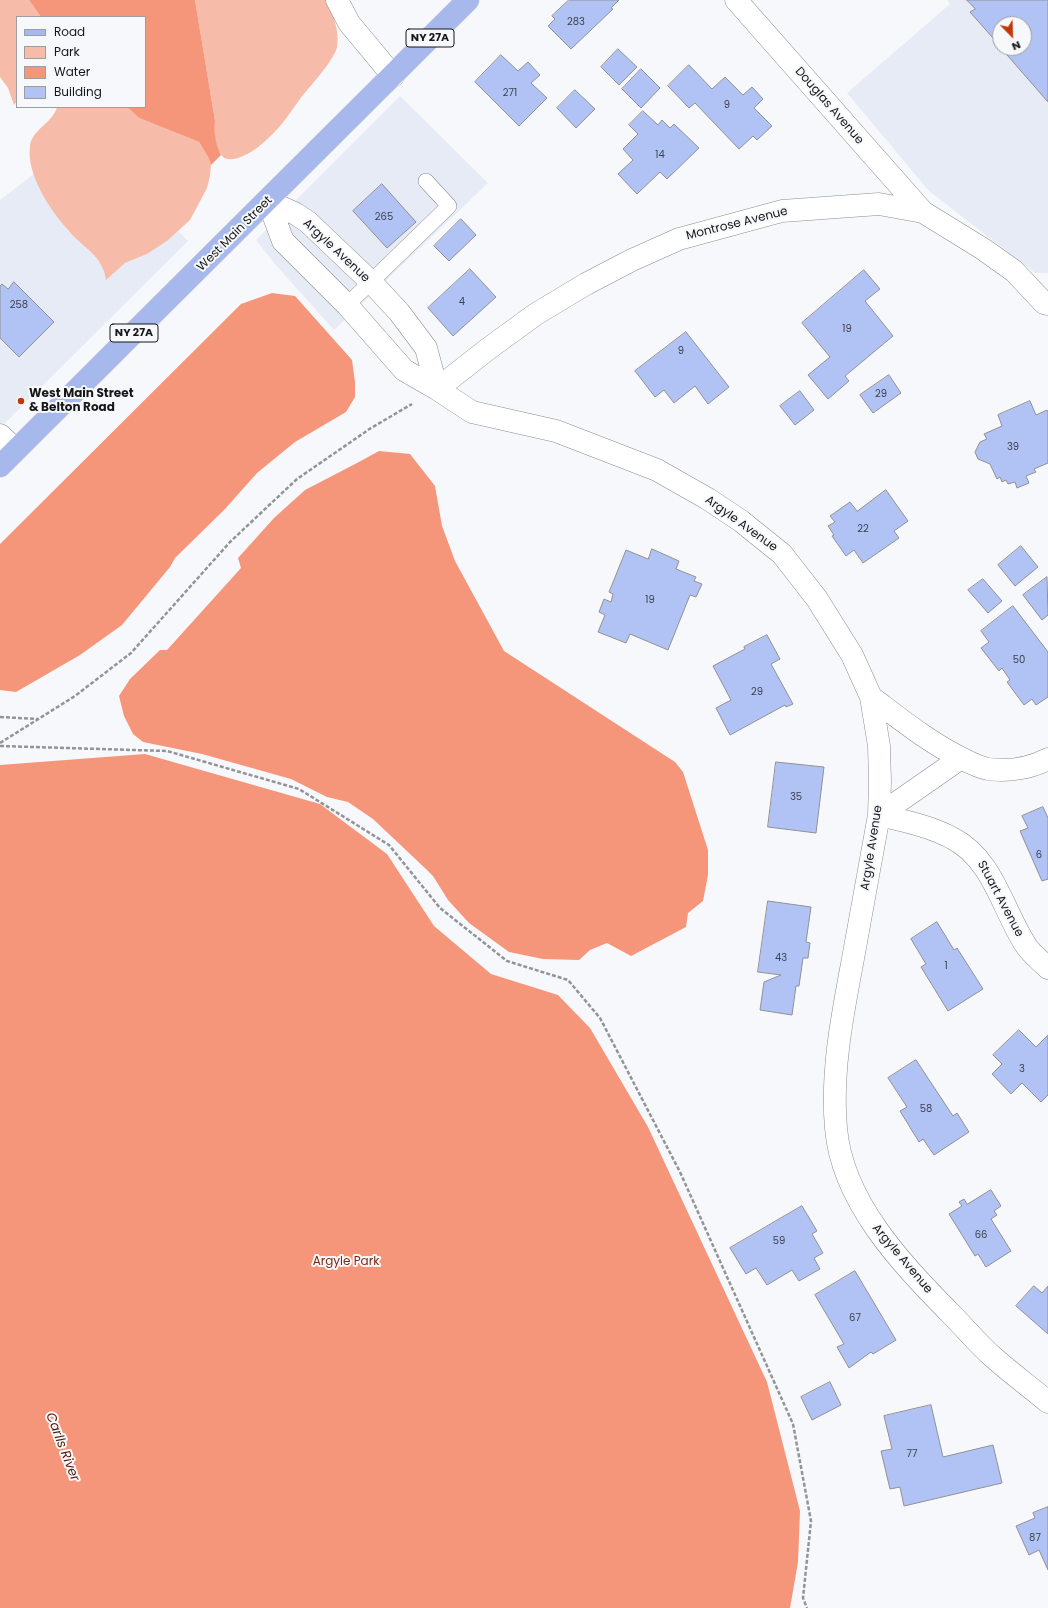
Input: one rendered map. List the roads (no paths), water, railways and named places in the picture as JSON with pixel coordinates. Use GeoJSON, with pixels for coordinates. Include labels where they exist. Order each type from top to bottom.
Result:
{"type":"FeatureCollection","features":[{"type":"Feature","properties":{"kind":"main road","name":"West Main Street"},"geometry":{"type":"LineString","coordinates":[[0,466],[268,201],[468,0]]}},
{"type":"Feature","properties":{"kind":"street"},"geometry":{"type":"LineString","coordinates":[[337,0],[349,23],[393,76]]}},
{"type":"Feature","properties":{"kind":"street","name":"Douglas Avenue"},"geometry":{"type":"LineString","coordinates":[[736,0],[923,212]]}},
{"type":"Feature","properties":{"kind":"street","name":"Argyle Avenue"},"geometry":{"type":"LineString","coordinates":[[268,201],[296,214],[308,222],[371,282],[399,312],[426,348],[437,389]]}},
{"type":"Feature","properties":{"kind":"street","name":"Argyle Avenue"},"geometry":{"type":"LineString","coordinates":[[268,201],[283,241],[347,305],[404,370],[472,412],[556,431],[657,470],[708,499],[742,521],[782,554],[817,599],[852,655],[871,697],[879,746],[879,815],[842,1016],[836,1085],[836,1129],[842,1156],[850,1182],[871,1223],[895,1254],[926,1289],[992,1356],[1048,1402]]}},
{"type":"Feature","properties":{"kind":"street","name":"Montrose Avenue"},"geometry":{"type":"LineString","coordinates":[[437,389],[536,314],[586,284],[679,239],[782,211],[879,204],[923,212],[983,249],[1014,271],[1047,305]]}},
{"type":"Feature","properties":{"kind":"street"},"geometry":{"type":"LineString","coordinates":[[0,435],[16,450]]}},
{"type":"Feature","properties":{"kind":"street"},"geometry":{"type":"LineString","coordinates":[[871,697],[935,745],[974,765],[989,769],[1009,769],[1025,767],[1048,759]]}},
{"type":"Feature","properties":{"kind":"street"},"geometry":{"type":"LineString","coordinates":[[879,815],[961,758]]}},
{"type":"Feature","properties":{"kind":"street","name":"Stuart Avenue"},"geometry":{"type":"LineString","coordinates":[[879,815],[931,828],[953,838],[979,858],[989,872],[1007,912],[1025,946],[1048,968]]}},
{"type":"Feature","properties":{"kind":"lane"},"geometry":{"type":"LineString","coordinates":[[347,305],[449,206],[426,181]]}},
{"type":"Feature","properties":{"kind":"water"},"geometry":{"type":"Polygon","coordinates":[[[29,0],[195,0],[215,121],[215,138],[221,155],[211,165],[199,142],[139,118],[128,108],[146,108],[146,16],[40,16],[29,0]]]}},
{"type":"Feature","properties":{"kind":"water"},"geometry":{"type":"Polygon","coordinates":[[[272,293],[295,296],[352,360],[355,382],[355,397],[346,412],[295,442],[257,473],[225,509],[175,558],[170,567],[122,625],[80,655],[16,692],[0,690],[0,544],[241,304],[272,293]]]}},
{"type":"Feature","properties":{"kind":"water"},"geometry":{"type":"Polygon","coordinates":[[[379,451],[410,454],[435,486],[442,526],[455,561],[504,651],[675,762],[683,772],[708,850],[708,875],[703,901],[688,913],[686,927],[631,956],[607,943],[590,950],[579,960],[543,959],[509,952],[469,923],[448,900],[433,876],[427,870],[373,819],[348,802],[327,797],[291,779],[202,754],[143,742],[133,734],[124,716],[119,696],[130,679],[160,650],[167,650],[241,568],[238,558],[274,518],[305,490],[379,451]]]}},
{"type":"Feature","properties":{"kind":"water","name":"Argyle Park"},"geometry":{"type":"Polygon","coordinates":[[[145,754],[320,804],[387,854],[434,926],[491,974],[558,995],[590,1028],[648,1127],[767,1382],[800,1511],[798,1562],[790,1608],[0,1608],[0,765],[145,754]]]}},
{"type":"Feature","properties":{"kind":"place","name":"West Main Street & Belton Road"},"geometry":{"type":"Point","coordinates":[21,401]}},
{"type":"Feature","properties":{"kind":"water label","name":"Carlls River"},"geometry":{"type":"Point","coordinates":[62,1447]}}]}
